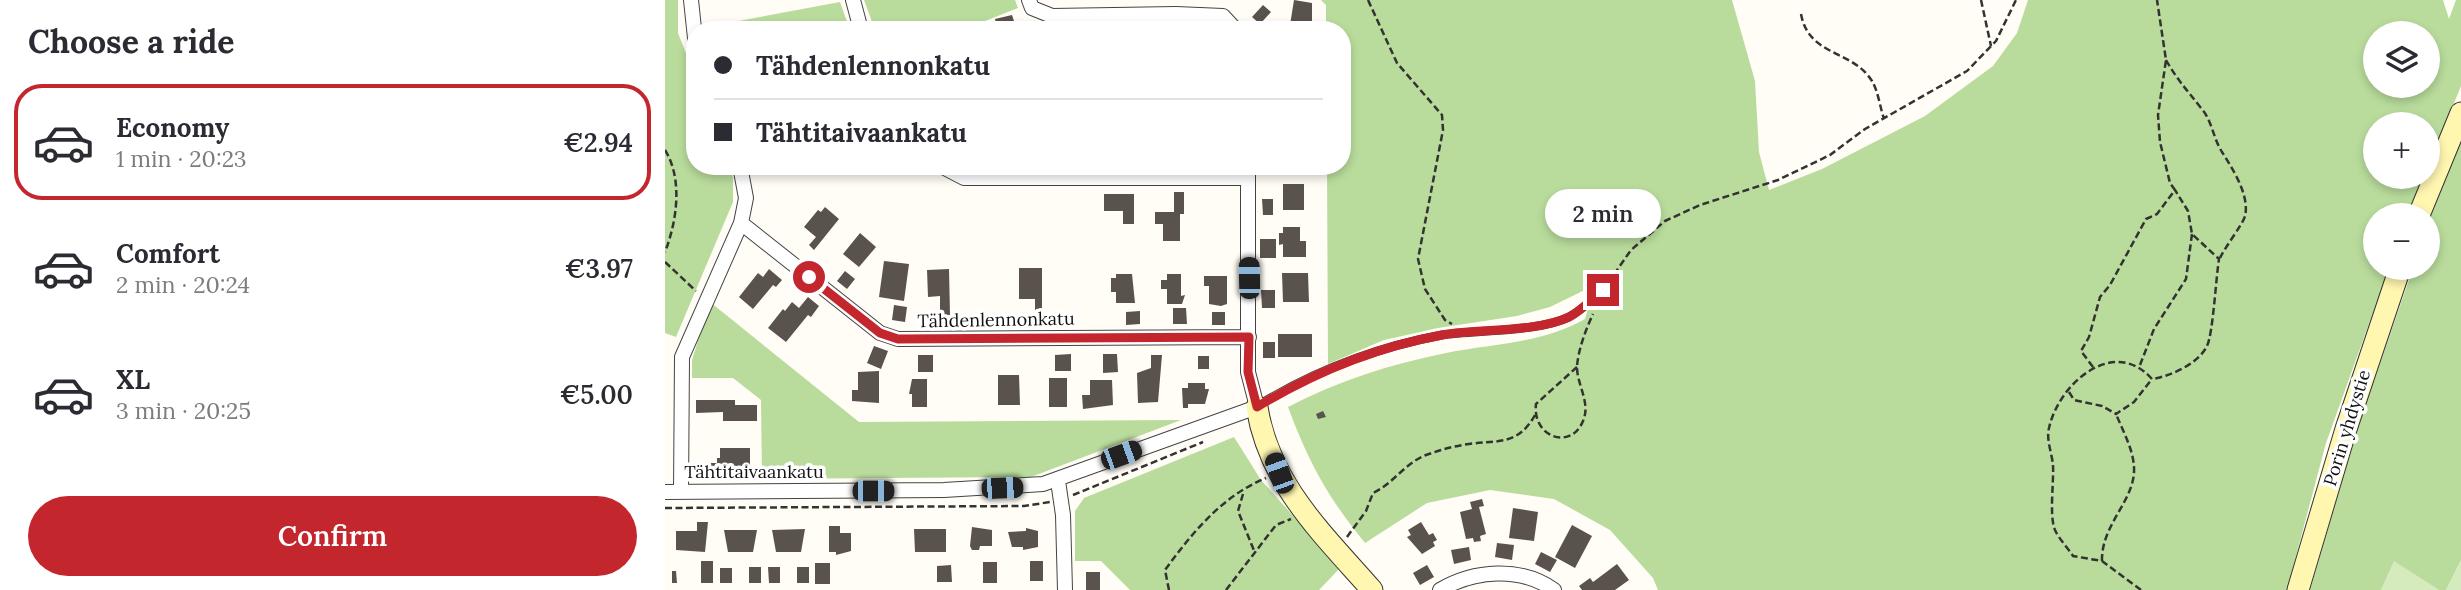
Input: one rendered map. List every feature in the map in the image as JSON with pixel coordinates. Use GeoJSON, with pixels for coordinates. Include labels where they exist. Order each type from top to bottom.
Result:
{"type":"FeatureCollection","features":[{"type":"Feature","properties":{"kind":"main road"},"geometry":{"type":"LineString","coordinates":[[2424,203],[2461,113]]}},
{"type":"Feature","properties":{"kind":"main road","name":"Porin yhdystie"},"geometry":{"type":"LineString","coordinates":[[2298,590],[2350,417],[2396,280]]}},
{"type":"Feature","properties":{"kind":"main road"},"geometry":{"type":"LineString","coordinates":[[1257,407],[1279,473],[1303,515],[1372,590]]}},
{"type":"Feature","properties":{"kind":"street"},"geometry":{"type":"LineString","coordinates":[[691,0],[693,21]]}},
{"type":"Feature","properties":{"kind":"street"},"geometry":{"type":"LineString","coordinates":[[853,0],[859,21]]}},
{"type":"Feature","properties":{"kind":"street"},"geometry":{"type":"LineString","coordinates":[[1029,0],[1032,8],[1052,16],[1176,14],[1223,16],[1228,21]]}},
{"type":"Feature","properties":{"kind":"street"},"geometry":{"type":"LineString","coordinates":[[681,492],[682,357],[741,223],[746,198],[742,175]]}},
{"type":"Feature","properties":{"kind":"street"},"geometry":{"type":"LineString","coordinates":[[958,175],[964,178],[1106,175]]}},
{"type":"Feature","properties":{"kind":"street"},"geometry":{"type":"LineString","coordinates":[[1248,175],[1248,372],[1257,407]]}},
{"type":"Feature","properties":{"kind":"street","name":"Tähdenlennonkatu"},"geometry":{"type":"LineString","coordinates":[[741,223],[880,333],[898,339],[1249,337]]}},
{"type":"Feature","properties":{"kind":"street","name":"Tähtitaivaankatu"},"geometry":{"type":"LineString","coordinates":[[665,492],[1021,487],[1058,481],[1257,407]]}},
{"type":"Feature","properties":{"kind":"street"},"geometry":{"type":"LineString","coordinates":[[1058,481],[1063,515],[1065,590]]}},
{"type":"Feature","properties":{"kind":"street"},"geometry":{"type":"LineString","coordinates":[[1440,590],[1482,573],[1505,573],[1518,574],[1553,590]]}},
{"type":"Feature","properties":{"kind":"lane","name":"Tähtitaivaankatu"},"geometry":{"type":"LineString","coordinates":[[1257,407],[1297,384],[1352,360],[1403,345],[1465,333],[1518,328],[1568,317],[1603,290]]}},
{"type":"Feature","properties":{"kind":"path"},"geometry":{"type":"LineString","coordinates":[[1368,0],[1397,63],[1443,116],[1443,130],[1418,259],[1425,289],[1445,320],[1465,333]]}},
{"type":"Feature","properties":{"kind":"path"},"geometry":{"type":"LineString","coordinates":[[1981,0],[1991,46]]}},
{"type":"Feature","properties":{"kind":"path"},"geometry":{"type":"LineString","coordinates":[[1535,415],[1545,433],[1554,437],[1575,432],[1583,422],[1586,407],[1577,367],[1586,328],[1603,290],[1631,250],[1665,221],[1700,205],[1778,180],[1830,155],[1884,119],[1967,71],[1991,46],[2016,0]]}},
{"type":"Feature","properties":{"kind":"path"},"geometry":{"type":"LineString","coordinates":[[2140,365],[2154,329],[2186,279],[2192,234],[2188,211],[2170,183],[2160,142],[2158,115],[2166,60],[2157,0]]}},
{"type":"Feature","properties":{"kind":"path"},"geometry":{"type":"LineString","coordinates":[[1801,14],[1804,29],[1814,42],[1858,66],[1872,81],[1884,119]]}},
{"type":"Feature","properties":{"kind":"path"},"geometry":{"type":"LineString","coordinates":[[2116,414],[2134,402],[2153,379],[2172,375],[2207,348],[2219,259],[2230,236],[2245,218],[2245,203],[2229,159],[2221,151],[2202,109],[2183,90],[2166,60]]}},
{"type":"Feature","properties":{"kind":"path"},"geometry":{"type":"LineString","coordinates":[[665,149],[675,171],[676,198],[665,252]]}},
{"type":"Feature","properties":{"kind":"path"},"geometry":{"type":"LineString","coordinates":[[2093,367],[2081,351],[2089,337],[2100,297],[2110,285],[2146,219],[2157,214],[2175,190]]}},
{"type":"Feature","properties":{"kind":"path"},"geometry":{"type":"LineString","coordinates":[[2192,234],[2219,259]]}},
{"type":"Feature","properties":{"kind":"path"},"geometry":{"type":"LineString","coordinates":[[665,262],[705,301]]}},
{"type":"Feature","properties":{"kind":"path"},"geometry":{"type":"LineString","coordinates":[[2141,590],[2102,561],[2073,556],[2054,528],[2053,465],[2048,430],[2069,391],[2093,367],[2110,360],[2123,365],[2140,365],[2153,379]]}},
{"type":"Feature","properties":{"kind":"path"},"geometry":{"type":"LineString","coordinates":[[1354,545],[1347,537],[1366,511],[1373,493],[1389,485],[1415,460],[1449,447],[1505,442],[1529,425],[1535,415],[1536,404],[1543,395],[1577,367]]}},
{"type":"Feature","properties":{"kind":"path"},"geometry":{"type":"LineString","coordinates":[[2069,391],[2074,400],[2116,414],[2131,451],[2134,469],[2130,488],[2105,534],[2102,561]]}},
{"type":"Feature","properties":{"kind":"path"},"geometry":{"type":"LineString","coordinates":[[1168,590],[1165,570],[1189,537],[1226,502],[1279,473]]}},
{"type":"Feature","properties":{"kind":"path"},"geometry":{"type":"LineString","coordinates":[[1244,492],[1238,511],[1255,553]]}},
{"type":"Feature","properties":{"kind":"path"},"geometry":{"type":"LineString","coordinates":[[1226,590],[1276,525],[1303,515]]}},
{"type":"Feature","properties":{"kind":"green space"},"geometry":{"type":"Polygon","coordinates":[[[665,0],[678,0],[678,33],[686,53],[686,175],[732,175],[733,202],[676,337],[665,333],[665,0]]]}},
{"type":"Feature","properties":{"kind":"green space"},"geometry":{"type":"Polygon","coordinates":[[[864,0],[1015,0],[1018,8],[985,21],[872,21],[864,0]]]}},
{"type":"Feature","properties":{"kind":"green space"},"geometry":{"type":"Polygon","coordinates":[[[1321,0],[1732,0],[1755,81],[1759,152],[1769,190],[1822,169],[1925,116],[1993,66],[2017,33],[2028,0],[2443,0],[2449,19],[2456,0],[2461,0],[2461,86],[2440,138],[2440,112],[2363,112],[2363,189],[2419,189],[2414,203],[2363,203],[2363,280],[2385,280],[2326,443],[2287,590],[1658,590],[1653,578],[1610,530],[1554,499],[1490,490],[1427,503],[1365,543],[1320,478],[1288,407],[1345,381],[1405,362],[1517,342],[1568,327],[1585,319],[1595,285],[1550,307],[1517,316],[1438,328],[1384,340],[1328,364],[1327,175],[1351,175],[1351,21],[1326,21],[1326,5],[1321,0]]]}},
{"type":"Feature","properties":{"kind":"green space"},"geometry":{"type":"Polygon","coordinates":[[[840,2],[847,21],[738,21],[840,2]]]}},
{"type":"Feature","properties":{"kind":"green space"},"geometry":{"type":"Polygon","coordinates":[[[2461,140],[2461,560],[2446,590],[2439,590],[2394,561],[2381,590],[2310,590],[2356,434],[2409,280],[2440,280],[2440,203],[2436,203],[2461,140]]]}},
{"type":"Feature","properties":{"kind":"green space"},"geometry":{"type":"Polygon","coordinates":[[[710,302],[859,422],[1181,420],[1031,477],[762,479],[761,400],[733,378],[692,378],[692,360],[710,302]]]}},
{"type":"Feature","properties":{"kind":"green space"},"geometry":{"type":"Polygon","coordinates":[[[1234,437],[1261,480],[1340,568],[1319,590],[1130,590],[1101,561],[1075,561],[1075,511],[1084,498],[1234,437]]]}},
{"type":"Feature","properties":{"kind":"green space"},"geometry":{"type":"Polygon","coordinates":[[[2394,560],[2439,590],[2381,590],[2394,560]]]}},
{"type":"Feature","properties":{"kind":"green space"},"geometry":{"type":"Polygon","coordinates":[[[2461,560],[2461,590],[2446,590],[2461,560]]]}},
{"type":"Feature","properties":{"kind":"building"},"geometry":{"type":"Polygon","coordinates":[[[1294,0],[1312,3],[1312,21],[1291,21],[1294,0]]]}},
{"type":"Feature","properties":{"kind":"building"},"geometry":{"type":"Polygon","coordinates":[[[1263,5],[1271,12],[1263,21],[1257,21],[1252,17],[1263,5]]]}},
{"type":"Feature","properties":{"kind":"building"},"geometry":{"type":"Polygon","coordinates":[[[1012,15],[1014,21],[995,21],[1012,15]]]}},
{"type":"Feature","properties":{"kind":"building"},"geometry":{"type":"Polygon","coordinates":[[[1283,184],[1304,184],[1304,210],[1283,210],[1283,184]]]}},
{"type":"Feature","properties":{"kind":"building"},"geometry":{"type":"Polygon","coordinates":[[[1174,192],[1184,192],[1184,214],[1180,214],[1180,241],[1163,241],[1163,224],[1155,224],[1155,212],[1174,212],[1174,192]]]}},
{"type":"Feature","properties":{"kind":"building"},"geometry":{"type":"Polygon","coordinates":[[[1104,194],[1134,194],[1134,224],[1123,224],[1123,211],[1104,211],[1104,194]]]}},
{"type":"Feature","properties":{"kind":"building"},"geometry":{"type":"Polygon","coordinates":[[[1262,199],[1273,199],[1273,215],[1263,215],[1262,199]]]}},
{"type":"Feature","properties":{"kind":"building"},"geometry":{"type":"Polygon","coordinates":[[[825,207],[839,219],[814,250],[809,245],[816,237],[804,227],[818,210],[821,212],[825,207]]]}},
{"type":"Feature","properties":{"kind":"building"},"geometry":{"type":"Polygon","coordinates":[[[1283,227],[1300,227],[1300,241],[1306,241],[1306,257],[1283,257],[1283,244],[1279,245],[1279,233],[1283,233],[1283,227]]]}},
{"type":"Feature","properties":{"kind":"building"},"geometry":{"type":"Polygon","coordinates":[[[860,233],[876,247],[859,267],[843,254],[860,233]]]}},
{"type":"Feature","properties":{"kind":"building"},"geometry":{"type":"Polygon","coordinates":[[[1260,239],[1276,239],[1276,258],[1260,258],[1260,239]]]}},
{"type":"Feature","properties":{"kind":"building"},"geometry":{"type":"Polygon","coordinates":[[[884,261],[909,264],[904,301],[879,297],[884,261]]]}},
{"type":"Feature","properties":{"kind":"building"},"geometry":{"type":"Polygon","coordinates":[[[1019,268],[1042,268],[1042,310],[1035,310],[1035,299],[1019,299],[1019,268]]]}},
{"type":"Feature","properties":{"kind":"building"},"geometry":{"type":"Polygon","coordinates":[[[769,269],[782,280],[776,287],[773,285],[753,309],[739,297],[758,273],[763,277],[769,269]]]}},
{"type":"Feature","properties":{"kind":"building"},"geometry":{"type":"Polygon","coordinates":[[[949,269],[950,315],[940,315],[940,296],[928,297],[927,270],[949,269]]]}},
{"type":"Feature","properties":{"kind":"building"},"geometry":{"type":"Polygon","coordinates":[[[845,271],[855,279],[847,289],[837,281],[845,271]]]}},
{"type":"Feature","properties":{"kind":"building"},"geometry":{"type":"Polygon","coordinates":[[[1282,273],[1308,273],[1309,302],[1283,302],[1282,273]]]}},
{"type":"Feature","properties":{"kind":"building"},"geometry":{"type":"Polygon","coordinates":[[[1116,274],[1132,274],[1135,303],[1116,303],[1116,292],[1111,292],[1111,278],[1116,278],[1116,274]]]}},
{"type":"Feature","properties":{"kind":"building"},"geometry":{"type":"Polygon","coordinates":[[[1167,274],[1181,274],[1181,296],[1185,295],[1182,304],[1167,304],[1167,289],[1161,289],[1161,280],[1167,280],[1167,274]]]}},
{"type":"Feature","properties":{"kind":"building"},"geometry":{"type":"Polygon","coordinates":[[[1204,276],[1227,276],[1227,304],[1209,304],[1209,286],[1204,286],[1204,276]]]}},
{"type":"Feature","properties":{"kind":"building"},"geometry":{"type":"Polygon","coordinates":[[[1261,290],[1275,290],[1275,308],[1262,308],[1261,290]]]}},
{"type":"Feature","properties":{"kind":"building"},"geometry":{"type":"Polygon","coordinates":[[[808,297],[819,306],[786,342],[768,328],[792,302],[799,308],[808,297]]]}},
{"type":"Feature","properties":{"kind":"building"},"geometry":{"type":"Polygon","coordinates":[[[894,305],[907,307],[905,322],[892,320],[894,305]]]}},
{"type":"Feature","properties":{"kind":"building"},"geometry":{"type":"Polygon","coordinates":[[[1173,308],[1186,308],[1187,324],[1173,324],[1173,308]]]}},
{"type":"Feature","properties":{"kind":"building"},"geometry":{"type":"Polygon","coordinates":[[[1140,311],[1140,324],[1126,325],[1126,312],[1140,311]]]}},
{"type":"Feature","properties":{"kind":"building"},"geometry":{"type":"Polygon","coordinates":[[[1212,312],[1225,312],[1225,325],[1212,325],[1212,312]]]}},
{"type":"Feature","properties":{"kind":"building"},"geometry":{"type":"Polygon","coordinates":[[[1278,334],[1312,334],[1312,357],[1278,357],[1278,334]]]}},
{"type":"Feature","properties":{"kind":"building"},"geometry":{"type":"Polygon","coordinates":[[[1263,342],[1275,342],[1275,358],[1263,358],[1263,342]]]}},
{"type":"Feature","properties":{"kind":"building"},"geometry":{"type":"Polygon","coordinates":[[[874,346],[888,351],[881,369],[867,363],[874,346]]]}},
{"type":"Feature","properties":{"kind":"building"},"geometry":{"type":"Polygon","coordinates":[[[1071,354],[1071,371],[1055,371],[1055,355],[1071,354]]]}},
{"type":"Feature","properties":{"kind":"building"},"geometry":{"type":"Polygon","coordinates":[[[1103,354],[1117,354],[1118,372],[1103,373],[1103,354]]]}},
{"type":"Feature","properties":{"kind":"building"},"geometry":{"type":"Polygon","coordinates":[[[918,355],[933,355],[933,372],[918,372],[918,355]]]}},
{"type":"Feature","properties":{"kind":"building"},"geometry":{"type":"Polygon","coordinates":[[[1151,355],[1162,355],[1158,402],[1138,403],[1137,373],[1151,368],[1151,355]]]}},
{"type":"Feature","properties":{"kind":"building"},"geometry":{"type":"Polygon","coordinates":[[[1198,356],[1209,356],[1209,369],[1198,369],[1198,356]]]}},
{"type":"Feature","properties":{"kind":"building"},"geometry":{"type":"Polygon","coordinates":[[[879,371],[879,403],[852,401],[852,390],[858,390],[858,372],[879,371]]]}},
{"type":"Feature","properties":{"kind":"building"},"geometry":{"type":"Polygon","coordinates":[[[998,375],[1019,375],[1020,405],[998,405],[998,375]]]}},
{"type":"Feature","properties":{"kind":"building"},"geometry":{"type":"Polygon","coordinates":[[[1049,378],[1067,378],[1067,407],[1049,407],[1049,378]]]}},
{"type":"Feature","properties":{"kind":"building"},"geometry":{"type":"Polygon","coordinates":[[[912,379],[927,379],[927,407],[912,407],[912,394],[909,394],[912,379]]]}},
{"type":"Feature","properties":{"kind":"building"},"geometry":{"type":"Polygon","coordinates":[[[1090,380],[1112,380],[1113,405],[1083,409],[1082,395],[1090,395],[1090,380]]]}},
{"type":"Feature","properties":{"kind":"building"},"geometry":{"type":"Polygon","coordinates":[[[1188,383],[1205,383],[1205,389],[1209,389],[1205,404],[1188,404],[1188,408],[1183,408],[1182,388],[1188,388],[1188,383]]]}},
{"type":"Feature","properties":{"kind":"building"},"geometry":{"type":"Polygon","coordinates":[[[696,400],[735,400],[735,405],[757,405],[757,421],[723,421],[723,412],[696,413],[696,400]]]}},
{"type":"Feature","properties":{"kind":"building"},"geometry":{"type":"Polygon","coordinates":[[[1323,411],[1326,417],[1318,419],[1316,414],[1323,411]]]}},
{"type":"Feature","properties":{"kind":"building"},"geometry":{"type":"Polygon","coordinates":[[[720,448],[750,448],[750,471],[708,471],[708,463],[717,463],[717,458],[720,458],[720,448]]]}},
{"type":"Feature","properties":{"kind":"building"},"geometry":{"type":"Polygon","coordinates":[[[1482,499],[1484,506],[1479,507],[1486,534],[1480,536],[1481,541],[1474,542],[1473,538],[1466,539],[1460,512],[1472,509],[1470,502],[1482,499]]]}},
{"type":"Feature","properties":{"kind":"building"},"geometry":{"type":"Polygon","coordinates":[[[1513,508],[1538,512],[1534,541],[1509,538],[1513,508]]]}},
{"type":"Feature","properties":{"kind":"building"},"geometry":{"type":"Polygon","coordinates":[[[697,522],[708,522],[705,552],[676,550],[676,531],[697,531],[697,522]]]}},
{"type":"Feature","properties":{"kind":"building"},"geometry":{"type":"Polygon","coordinates":[[[1421,522],[1429,535],[1433,533],[1437,540],[1433,542],[1435,546],[1422,554],[1407,537],[1411,535],[1408,530],[1421,522]]]}},
{"type":"Feature","properties":{"kind":"building"},"geometry":{"type":"Polygon","coordinates":[[[1572,525],[1592,536],[1575,568],[1555,557],[1572,525]]]}},
{"type":"Feature","properties":{"kind":"building"},"geometry":{"type":"Polygon","coordinates":[[[829,526],[840,526],[840,533],[851,533],[851,551],[836,555],[836,552],[829,552],[829,526]]]}},
{"type":"Feature","properties":{"kind":"building"},"geometry":{"type":"Polygon","coordinates":[[[972,527],[992,530],[992,546],[980,546],[979,550],[972,550],[972,527]]]}},
{"type":"Feature","properties":{"kind":"building"},"geometry":{"type":"Polygon","coordinates":[[[1026,528],[1038,531],[1038,547],[1023,550],[1023,547],[1012,547],[1008,532],[1026,531],[1026,528]]]}},
{"type":"Feature","properties":{"kind":"building"},"geometry":{"type":"Polygon","coordinates":[[[805,529],[801,552],[776,552],[772,530],[805,529]]]}},
{"type":"Feature","properties":{"kind":"building"},"geometry":{"type":"Polygon","coordinates":[[[914,529],[946,529],[946,552],[915,552],[914,529]]]}},
{"type":"Feature","properties":{"kind":"building"},"geometry":{"type":"Polygon","coordinates":[[[724,530],[757,530],[753,552],[728,552],[724,530]]]}},
{"type":"Feature","properties":{"kind":"building"},"geometry":{"type":"Polygon","coordinates":[[[1497,543],[1514,545],[1512,560],[1495,557],[1497,543]]]}},
{"type":"Feature","properties":{"kind":"building"},"geometry":{"type":"Polygon","coordinates":[[[1469,547],[1471,560],[1454,564],[1451,550],[1469,547]]]}},
{"type":"Feature","properties":{"kind":"building"},"geometry":{"type":"Polygon","coordinates":[[[1541,552],[1557,560],[1550,572],[1535,564],[1541,552]]]}},
{"type":"Feature","properties":{"kind":"building"},"geometry":{"type":"Polygon","coordinates":[[[701,561],[713,561],[713,583],[701,583],[701,561]]]}},
{"type":"Feature","properties":{"kind":"building"},"geometry":{"type":"Polygon","coordinates":[[[1030,561],[1043,561],[1043,581],[1030,581],[1030,561]]]}},
{"type":"Feature","properties":{"kind":"building"},"geometry":{"type":"Polygon","coordinates":[[[983,562],[997,562],[997,583],[983,583],[983,562]]]}},
{"type":"Feature","properties":{"kind":"building"},"geometry":{"type":"Polygon","coordinates":[[[815,563],[830,563],[830,584],[815,584],[815,563]]]}},
{"type":"Feature","properties":{"kind":"building"},"geometry":{"type":"Polygon","coordinates":[[[1617,564],[1629,580],[1615,590],[1582,590],[1579,586],[1590,578],[1593,582],[1617,564]]]}},
{"type":"Feature","properties":{"kind":"building"},"geometry":{"type":"Polygon","coordinates":[[[951,565],[952,582],[937,582],[937,566],[951,565]]]}},
{"type":"Feature","properties":{"kind":"building"},"geometry":{"type":"Polygon","coordinates":[[[1427,565],[1434,577],[1420,585],[1413,573],[1427,565]]]}},
{"type":"Feature","properties":{"kind":"building"},"geometry":{"type":"Polygon","coordinates":[[[749,567],[761,567],[761,583],[749,583],[749,567]]]}},
{"type":"Feature","properties":{"kind":"building"},"geometry":{"type":"Polygon","coordinates":[[[768,567],[780,567],[780,583],[769,583],[768,567]]]}},
{"type":"Feature","properties":{"kind":"building"},"geometry":{"type":"Polygon","coordinates":[[[797,567],[809,567],[809,583],[797,583],[797,567]]]}},
{"type":"Feature","properties":{"kind":"building"},"geometry":{"type":"Polygon","coordinates":[[[720,568],[732,568],[732,583],[720,583],[720,568]]]}},
{"type":"Feature","properties":{"kind":"building"},"geometry":{"type":"Polygon","coordinates":[[[672,571],[676,571],[677,583],[672,583],[672,571]]]}},
{"type":"Feature","properties":{"kind":"building"},"geometry":{"type":"Polygon","coordinates":[[[1086,572],[1100,572],[1100,590],[1086,590],[1086,572]]]}},
{"type":"Feature","properties":{"kind":"route"},"geometry":{"type":"LineString","coordinates":[[809,277],[880,333],[898,339],[918,341],[1249,337],[1248,372],[1257,407],[1297,384],[1352,360],[1403,345],[1441,335],[1518,328],[1568,317],[1603,290]]}}]}
